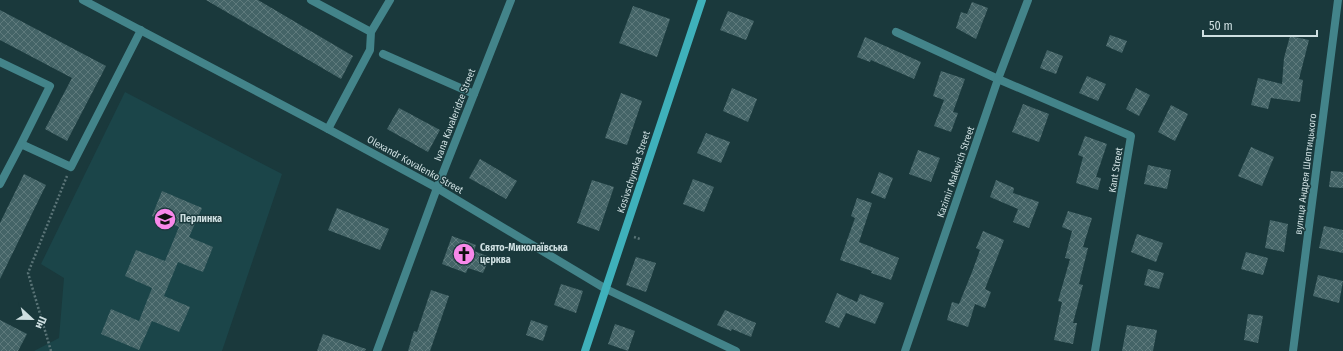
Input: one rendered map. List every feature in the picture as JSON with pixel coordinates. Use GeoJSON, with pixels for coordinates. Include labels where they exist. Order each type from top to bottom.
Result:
{"type":"FeatureCollection","features":[{"type":"Feature","properties":{"kind":"street","name":"Olexandr Kovalenko Street"},"geometry":{"type":"LineString","coordinates":[[83,0],[437,188],[606,289],[736,351]]}},
{"type":"Feature","properties":{"kind":"street"},"geometry":{"type":"LineString","coordinates":[[311,0],[371,32]]}},
{"type":"Feature","properties":{"kind":"street"},"geometry":{"type":"LineString","coordinates":[[328,129],[370,50],[371,32],[390,0]]}},
{"type":"Feature","properties":{"kind":"street","name":"Ivana Kavaleridze Street"},"geometry":{"type":"LineString","coordinates":[[377,351],[437,188],[511,0]]}},
{"type":"Feature","properties":{"kind":"street","name":"Kosivschynska Street"},"geometry":{"type":"LineString","coordinates":[[585,351],[702,0]]}},
{"type":"Feature","properties":{"kind":"street","name":"Kazimir Malevich Street"},"geometry":{"type":"LineString","coordinates":[[905,351],[998,79],[1028,0]]}},
{"type":"Feature","properties":{"kind":"street","name":"вулиця Андрея Шептицького"},"geometry":{"type":"LineString","coordinates":[[1293,351],[1338,0]]}},
{"type":"Feature","properties":{"kind":"street"},"geometry":{"type":"LineString","coordinates":[[21,144],[71,167],[141,30]]}},
{"type":"Feature","properties":{"kind":"street"},"geometry":{"type":"LineString","coordinates":[[896,32],[998,79]]}},
{"type":"Feature","properties":{"kind":"street"},"geometry":{"type":"LineString","coordinates":[[383,54],[474,94]]}},
{"type":"Feature","properties":{"kind":"street"},"geometry":{"type":"LineString","coordinates":[[0,62],[50,86],[0,184]]}},
{"type":"Feature","properties":{"kind":"street","name":"Kant Street"},"geometry":{"type":"LineString","coordinates":[[998,79],[1131,136],[1096,351]]}},
{"type":"Feature","properties":{"kind":"path"},"geometry":{"type":"LineString","coordinates":[[51,351],[28,273],[71,167]]}},
{"type":"Feature","properties":{"kind":"shaded area","name":"Перлинка"},"geometry":{"type":"Polygon","coordinates":[[[125,92],[282,174],[222,351],[34,351],[59,338],[64,278],[41,264],[125,92]]]}},
{"type":"Feature","properties":{"kind":"building"},"geometry":{"type":"Polygon","coordinates":[[[206,0],[258,0],[353,56],[341,79],[206,0]]]}},
{"type":"Feature","properties":{"kind":"building"},"geometry":{"type":"Polygon","coordinates":[[[972,2],[988,8],[976,39],[956,28],[961,12],[967,14],[972,2]]]}},
{"type":"Feature","properties":{"kind":"building"},"geometry":{"type":"Polygon","coordinates":[[[633,6],[670,19],[657,57],[619,43],[633,6]]]}},
{"type":"Feature","properties":{"kind":"building"},"geometry":{"type":"Polygon","coordinates":[[[0,10],[106,66],[67,141],[45,129],[72,78],[0,40],[0,10]]]}},
{"type":"Feature","properties":{"kind":"building"},"geometry":{"type":"Polygon","coordinates":[[[728,11],[754,21],[746,40],[720,30],[728,11]]]}},
{"type":"Feature","properties":{"kind":"building"},"geometry":{"type":"Polygon","coordinates":[[[1110,35],[1127,41],[1122,53],[1106,46],[1110,35]]]}},
{"type":"Feature","properties":{"kind":"building"},"geometry":{"type":"Polygon","coordinates":[[[1290,36],[1309,40],[1299,79],[1303,80],[1300,102],[1271,98],[1268,109],[1251,105],[1258,78],[1282,84],[1284,58],[1290,36]]]}},
{"type":"Feature","properties":{"kind":"building"},"geometry":{"type":"Polygon","coordinates":[[[865,37],[921,62],[914,79],[871,60],[870,62],[857,57],[865,37]]]}},
{"type":"Feature","properties":{"kind":"building"},"geometry":{"type":"Polygon","coordinates":[[[1047,50],[1063,56],[1056,74],[1040,68],[1047,50]]]}},
{"type":"Feature","properties":{"kind":"building"},"geometry":{"type":"Polygon","coordinates":[[[941,71],[965,79],[953,112],[958,113],[951,132],[934,126],[944,100],[933,96],[941,71]]]}},
{"type":"Feature","properties":{"kind":"building"},"geometry":{"type":"Polygon","coordinates":[[[1087,76],[1106,84],[1098,101],[1079,93],[1087,76]]]}},
{"type":"Feature","properties":{"kind":"building"},"geometry":{"type":"Polygon","coordinates":[[[732,88],[757,99],[748,122],[723,111],[732,88]]]}},
{"type":"Feature","properties":{"kind":"building"},"geometry":{"type":"Polygon","coordinates":[[[1136,88],[1150,95],[1139,116],[1126,109],[1136,88]]]}},
{"type":"Feature","properties":{"kind":"building"},"geometry":{"type":"Polygon","coordinates":[[[621,93],[642,101],[627,145],[605,138],[621,93]]]}},
{"type":"Feature","properties":{"kind":"building"},"geometry":{"type":"Polygon","coordinates":[[[1023,104],[1049,114],[1039,142],[1012,132],[1023,104]]]}},
{"type":"Feature","properties":{"kind":"building"},"geometry":{"type":"Polygon","coordinates":[[[1171,105],[1188,114],[1175,141],[1158,132],[1171,105]]]}},
{"type":"Feature","properties":{"kind":"building"},"geometry":{"type":"Polygon","coordinates":[[[399,108],[440,130],[428,152],[387,129],[399,108]]]}},
{"type":"Feature","properties":{"kind":"building"},"geometry":{"type":"Polygon","coordinates":[[[706,133],[730,142],[721,163],[697,153],[706,133]]]}},
{"type":"Feature","properties":{"kind":"building"},"geometry":{"type":"Polygon","coordinates":[[[1085,136],[1107,144],[1096,177],[1101,178],[1098,190],[1076,183],[1083,157],[1078,155],[1085,136]]]}},
{"type":"Feature","properties":{"kind":"building"},"geometry":{"type":"Polygon","coordinates":[[[1251,147],[1274,157],[1262,186],[1238,176],[1251,147]]]}},
{"type":"Feature","properties":{"kind":"building"},"geometry":{"type":"Polygon","coordinates":[[[918,150],[940,158],[931,182],[909,174],[918,150]]]}},
{"type":"Feature","properties":{"kind":"building"},"geometry":{"type":"Polygon","coordinates":[[[480,159],[517,181],[506,199],[469,178],[480,159]]]}},
{"type":"Feature","properties":{"kind":"building"},"geometry":{"type":"Polygon","coordinates":[[[1148,165],[1171,170],[1167,189],[1144,184],[1148,165]]]}},
{"type":"Feature","properties":{"kind":"building"},"geometry":{"type":"Polygon","coordinates":[[[1331,171],[1343,172],[1343,188],[1329,187],[1331,171]]]}},
{"type":"Feature","properties":{"kind":"building"},"geometry":{"type":"Polygon","coordinates":[[[879,172],[893,178],[885,199],[871,193],[879,172]]]}},
{"type":"Feature","properties":{"kind":"building"},"geometry":{"type":"Polygon","coordinates":[[[24,174],[46,185],[0,279],[0,223],[24,174]]]}},
{"type":"Feature","properties":{"kind":"building"},"geometry":{"type":"Polygon","coordinates":[[[693,179],[714,187],[704,212],[683,204],[693,179]]]}},
{"type":"Feature","properties":{"kind":"building"},"geometry":{"type":"Polygon","coordinates":[[[592,180],[614,187],[599,231],[577,223],[592,180]]]}},
{"type":"Feature","properties":{"kind":"building"},"geometry":{"type":"Polygon","coordinates":[[[996,180],[1014,188],[1013,193],[1039,202],[1029,228],[1013,222],[1018,209],[990,197],[996,180]]]}},
{"type":"Feature","properties":{"kind":"building"},"geometry":{"type":"Polygon","coordinates":[[[162,191],[202,208],[189,237],[213,247],[203,272],[178,262],[164,296],[190,307],[179,332],[152,321],[139,350],[101,334],[111,309],[139,321],[152,288],[125,276],[136,250],[165,261],[179,227],[152,216],[162,191]]]}},
{"type":"Feature","properties":{"kind":"building"},"geometry":{"type":"Polygon","coordinates":[[[857,198],[872,203],[859,242],[899,258],[891,280],[871,273],[872,271],[840,260],[855,218],[851,216],[857,198]]]}},
{"type":"Feature","properties":{"kind":"building"},"geometry":{"type":"Polygon","coordinates":[[[337,208],[389,229],[380,250],[328,230],[337,208]]]}},
{"type":"Feature","properties":{"kind":"building"},"geometry":{"type":"Polygon","coordinates":[[[1068,211],[1092,218],[1083,247],[1088,248],[1079,284],[1083,285],[1073,323],[1077,323],[1073,344],[1054,340],[1062,302],[1058,301],[1070,259],[1065,258],[1072,231],[1062,227],[1068,211]]]}},
{"type":"Feature","properties":{"kind":"building"},"geometry":{"type":"Polygon","coordinates":[[[1270,220],[1288,224],[1284,252],[1265,248],[1270,220]]]}},
{"type":"Feature","properties":{"kind":"building"},"geometry":{"type":"Polygon","coordinates":[[[1324,226],[1343,230],[1343,253],[1319,248],[1324,226]]]}},
{"type":"Feature","properties":{"kind":"building"},"geometry":{"type":"Polygon","coordinates":[[[983,231],[1004,240],[985,289],[991,292],[985,308],[975,304],[968,327],[947,320],[952,302],[959,304],[972,272],[980,250],[976,248],[983,231]]]}},
{"type":"Feature","properties":{"kind":"building"},"geometry":{"type":"Polygon","coordinates":[[[1137,234],[1163,243],[1156,262],[1131,252],[1137,234]]]}},
{"type":"Feature","properties":{"kind":"building","name":"Свято-Миколаївська церква"},"geometry":{"type":"Polygon","coordinates":[[[452,236],[476,245],[474,251],[490,257],[483,273],[468,268],[466,273],[442,264],[452,236]]]}},
{"type":"Feature","properties":{"kind":"building"},"geometry":{"type":"Polygon","coordinates":[[[1246,252],[1268,258],[1263,275],[1241,269],[1246,252]]]}},
{"type":"Feature","properties":{"kind":"building"},"geometry":{"type":"Polygon","coordinates":[[[636,257],[656,263],[646,292],[626,285],[636,257]]]}},
{"type":"Feature","properties":{"kind":"building"},"geometry":{"type":"Polygon","coordinates":[[[1148,269],[1164,273],[1159,289],[1144,285],[1148,269]]]}},
{"type":"Feature","properties":{"kind":"building"},"geometry":{"type":"Polygon","coordinates":[[[1318,275],[1343,281],[1339,303],[1313,296],[1318,275]]]}},
{"type":"Feature","properties":{"kind":"building"},"geometry":{"type":"Polygon","coordinates":[[[561,284],[583,291],[576,313],[554,305],[561,284]]]}},
{"type":"Feature","properties":{"kind":"building"},"geometry":{"type":"Polygon","coordinates":[[[431,290],[449,296],[430,351],[408,351],[414,331],[417,332],[431,290]]]}},
{"type":"Feature","properties":{"kind":"building"},"geometry":{"type":"Polygon","coordinates":[[[837,293],[857,302],[860,294],[884,303],[875,324],[846,313],[839,328],[825,322],[837,293]]]}},
{"type":"Feature","properties":{"kind":"building"},"geometry":{"type":"Polygon","coordinates":[[[725,310],[756,323],[751,337],[732,329],[731,331],[717,325],[725,310]]]}},
{"type":"Feature","properties":{"kind":"building"},"geometry":{"type":"Polygon","coordinates":[[[1248,314],[1263,316],[1258,343],[1244,340],[1248,314]]]}},
{"type":"Feature","properties":{"kind":"building"},"geometry":{"type":"Polygon","coordinates":[[[0,320],[27,334],[18,351],[0,351],[0,320]]]}},
{"type":"Feature","properties":{"kind":"building"},"geometry":{"type":"Polygon","coordinates":[[[531,320],[548,326],[543,341],[526,335],[531,320]]]}},
{"type":"Feature","properties":{"kind":"building"},"geometry":{"type":"Polygon","coordinates":[[[615,324],[635,331],[628,351],[608,344],[615,324]]]}},
{"type":"Feature","properties":{"kind":"building"},"geometry":{"type":"Polygon","coordinates":[[[1127,325],[1157,330],[1153,351],[1122,351],[1127,325]]]}},
{"type":"Feature","properties":{"kind":"building"},"geometry":{"type":"Polygon","coordinates":[[[323,334],[366,349],[365,351],[317,351],[323,334]]]}},
{"type":"Feature","properties":{"kind":"place","name":"Перлинка"},"geometry":{"type":"Point","coordinates":[165,219]}},
{"type":"Feature","properties":{"kind":"place","name":"Свято-Миколаївська церква"},"geometry":{"type":"Point","coordinates":[464,254]}}]}
